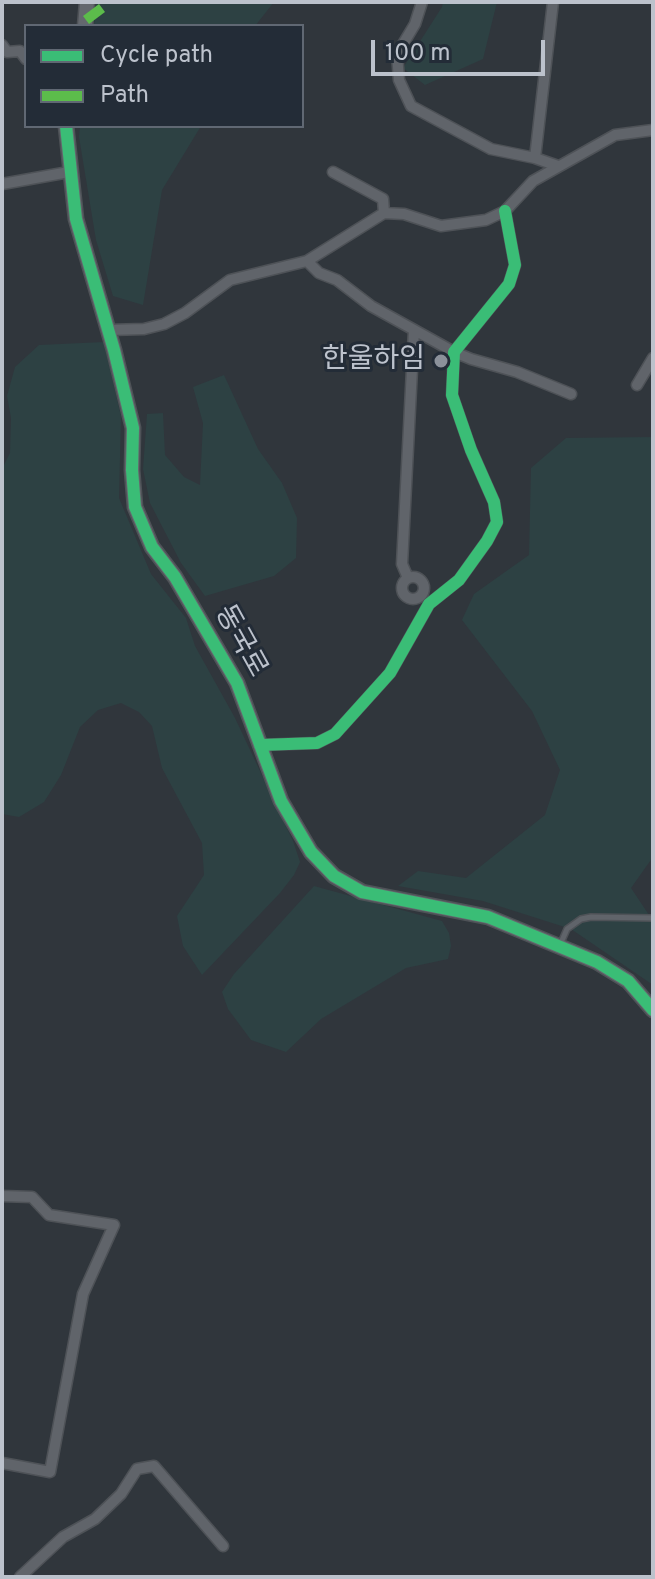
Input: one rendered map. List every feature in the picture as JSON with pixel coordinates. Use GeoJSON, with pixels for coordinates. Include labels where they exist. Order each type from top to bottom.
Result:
{"type":"FeatureCollection","features":[{"type":"Feature","properties":{"kind":"street"},"geometry":{"type":"LineString","coordinates":[[85,24],[87,2]]}},
{"type":"Feature","properties":{"kind":"street"},"geometry":{"type":"LineString","coordinates":[[422,2],[415,24],[397,54],[399,80],[411,106],[491,149],[558,166]]}},
{"type":"Feature","properties":{"kind":"street"},"geometry":{"type":"LineString","coordinates":[[535,158],[553,2]]}},
{"type":"Feature","properties":{"kind":"street"},"geometry":{"type":"LineString","coordinates":[[2,45],[7,52],[20,51],[24,56]]}},
{"type":"Feature","properties":{"kind":"street","name":"동국로"},"geometry":{"type":"LineString","coordinates":[[66,128],[76,219],[109,330],[133,428],[135,507],[152,547],[175,577],[237,683],[281,801],[311,852],[334,876],[362,892],[488,917],[597,962],[628,981],[653,1010]]}},
{"type":"Feature","properties":{"kind":"street"},"geometry":{"type":"LineString","coordinates":[[109,330],[144,329],[164,324],[185,313],[230,280],[307,261],[384,213],[404,214],[441,226],[486,220],[505,211],[533,181],[615,135],[653,130]]}},
{"type":"Feature","properties":{"kind":"street"},"geometry":{"type":"LineString","coordinates":[[2,184],[69,172]]}},
{"type":"Feature","properties":{"kind":"street"},"geometry":{"type":"LineString","coordinates":[[333,172],[383,199],[384,213]]}},
{"type":"Feature","properties":{"kind":"street"},"geometry":{"type":"LineString","coordinates":[[260,745],[317,743],[335,734],[390,673],[425,600],[423,582],[416,577],[408,578],[401,586],[404,596],[425,600],[459,580],[497,522],[494,502],[471,450],[452,395],[454,352],[509,284],[515,265],[505,211]]}},
{"type":"Feature","properties":{"kind":"street"},"geometry":{"type":"LineString","coordinates":[[307,261],[319,273],[337,280],[371,306],[454,352],[517,372],[571,394]]}},
{"type":"Feature","properties":{"kind":"street"},"geometry":{"type":"LineString","coordinates":[[408,578],[402,564],[414,330]]}},
{"type":"Feature","properties":{"kind":"street"},"geometry":{"type":"LineString","coordinates":[[637,385],[653,358]]}},
{"type":"Feature","properties":{"kind":"street"},"geometry":{"type":"LineString","coordinates":[[2,1196],[32,1197],[49,1215],[114,1225],[83,1294],[50,1472],[2,1463]]}},
{"type":"Feature","properties":{"kind":"street"},"geometry":{"type":"LineString","coordinates":[[20,1577],[63,1537],[95,1519],[121,1494],[137,1469],[154,1466],[223,1546]]}},
{"type":"Feature","properties":{"kind":"lane"},"geometry":{"type":"LineString","coordinates":[[560,946],[567,929],[581,919],[599,916],[653,918]]}},
{"type":"Feature","properties":{"kind":"green space"},"geometry":{"type":"Polygon","coordinates":[[[96,2],[274,2],[257,24],[94,24],[96,2]]]}},
{"type":"Feature","properties":{"kind":"green space"},"geometry":{"type":"Polygon","coordinates":[[[443,2],[497,2],[483,59],[425,85],[403,68],[443,2]]]}},
{"type":"Feature","properties":{"kind":"green space"},"geometry":{"type":"Polygon","coordinates":[[[80,128],[200,128],[162,190],[143,305],[113,296],[96,240],[80,128]]]}},
{"type":"Feature","properties":{"kind":"green space"},"geometry":{"type":"Polygon","coordinates":[[[104,342],[121,416],[119,498],[151,574],[186,618],[195,646],[235,718],[300,862],[280,893],[202,975],[183,946],[177,916],[204,875],[202,843],[162,768],[152,726],[139,712],[121,703],[98,710],[80,727],[61,775],[44,802],[19,817],[2,814],[2,469],[10,453],[11,418],[7,396],[15,367],[39,345],[104,342]]]}},
{"type":"Feature","properties":{"kind":"green space"},"geometry":{"type":"Polygon","coordinates":[[[224,375],[258,449],[282,483],[297,518],[296,558],[274,576],[205,596],[181,563],[150,503],[143,469],[147,414],[163,413],[165,455],[184,477],[200,485],[203,423],[193,387],[224,375]]]}},
{"type":"Feature","properties":{"kind":"green space"},"geometry":{"type":"Polygon","coordinates":[[[653,437],[653,857],[631,888],[653,921],[653,985],[571,929],[483,901],[398,886],[418,871],[466,878],[545,815],[560,770],[532,711],[462,620],[474,594],[529,555],[531,468],[566,438],[653,437]]]}},
{"type":"Feature","properties":{"kind":"green space"},"geometry":{"type":"Polygon","coordinates":[[[314,886],[442,921],[449,933],[451,946],[448,959],[406,968],[321,1019],[286,1052],[251,1040],[228,1009],[222,992],[234,974],[314,886]]]}},
{"type":"Feature","properties":{"kind":"marked path"},"geometry":{"type":"LineString","coordinates":[[86,20],[110,2]]}},
{"type":"Feature","properties":{"kind":"cycle path"},"geometry":{"type":"LineString","coordinates":[[66,128],[76,219],[133,428],[135,507],[152,547],[175,577],[237,683],[281,801],[311,852],[334,876],[362,892],[488,917],[597,962],[628,981],[653,1010]]}},
{"type":"Feature","properties":{"kind":"cycle path"},"geometry":{"type":"LineString","coordinates":[[260,745],[317,743],[335,734],[390,673],[429,604],[459,580],[497,522],[494,502],[471,450],[452,395],[454,352],[509,284],[515,265],[505,211]]}},
{"type":"Feature","properties":{"kind":"place","name":"한울하임"},"geometry":{"type":"Point","coordinates":[441,361]}}]}
